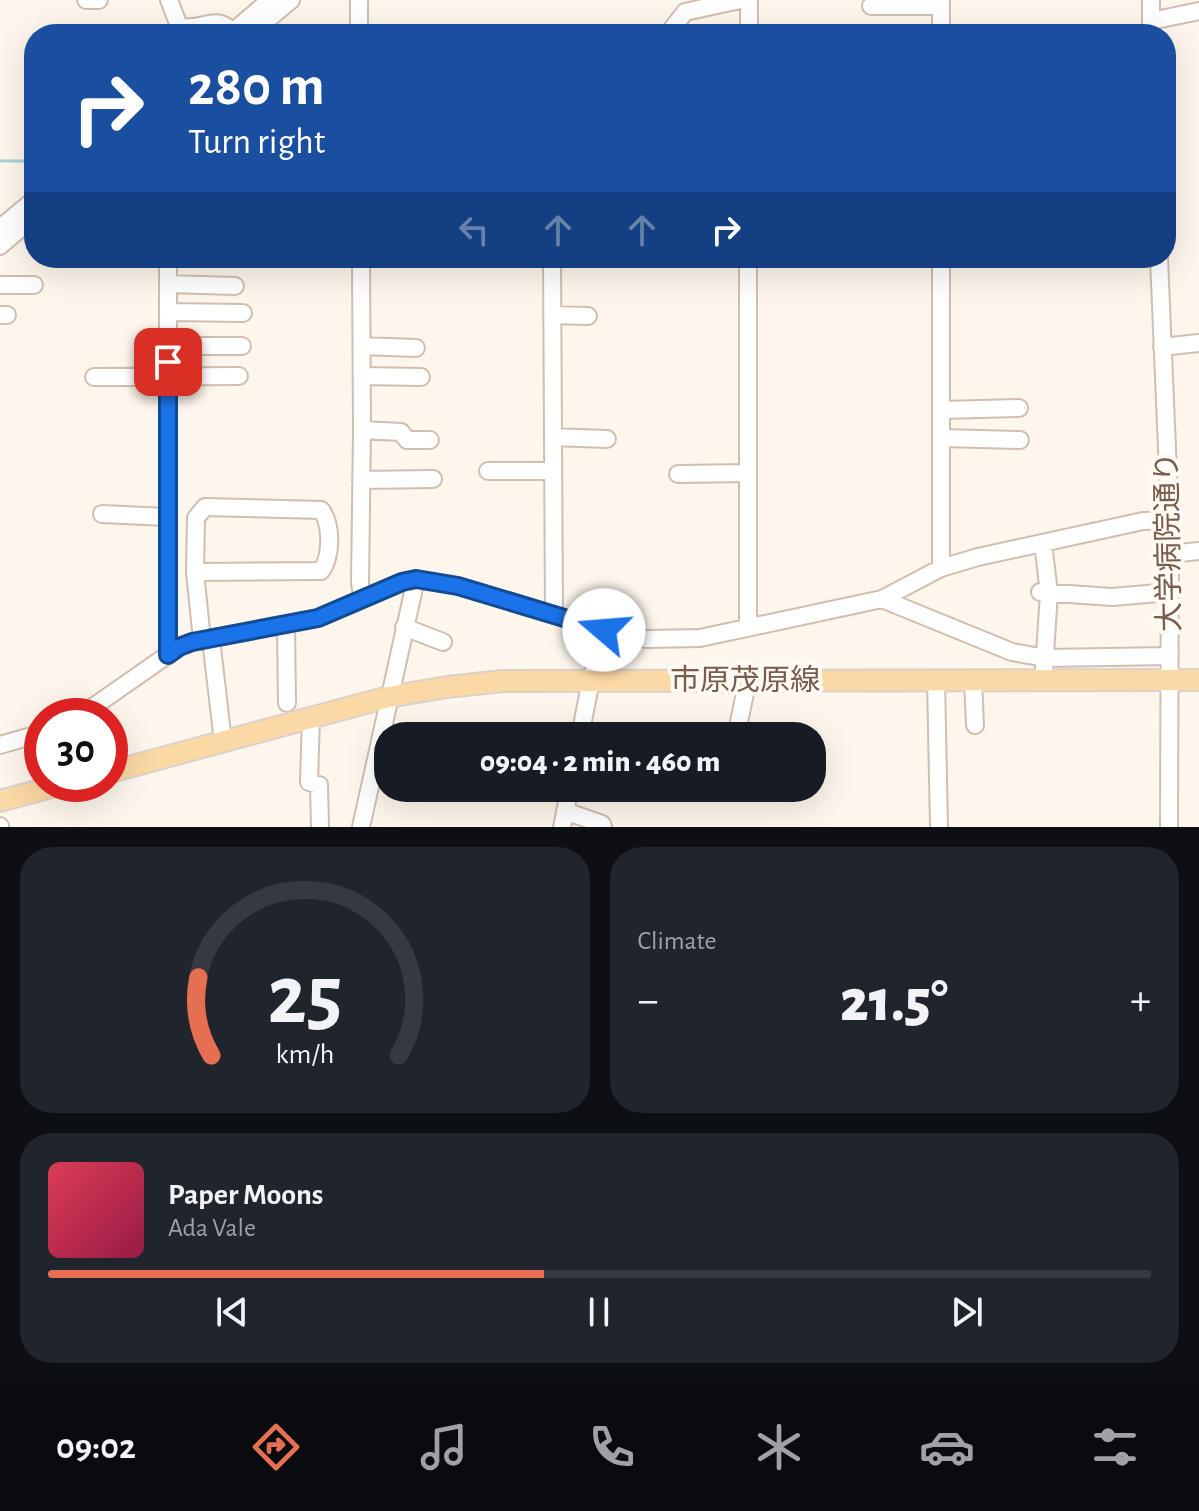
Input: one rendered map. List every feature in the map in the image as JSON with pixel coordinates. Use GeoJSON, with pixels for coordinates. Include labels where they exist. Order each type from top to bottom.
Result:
{"type":"FeatureCollection","features":[{"type":"Feature","properties":{"kind":"main road","name":"市原茂原線"},"geometry":{"type":"LineString","coordinates":[[128,767],[388,697],[489,682],[1199,680]]}},
{"type":"Feature","properties":{"kind":"main road"},"geometry":{"type":"LineString","coordinates":[[0,801],[24,795]]}},
{"type":"Feature","properties":{"kind":"street"},"geometry":{"type":"LineString","coordinates":[[86,0],[99,0]]}},
{"type":"Feature","properties":{"kind":"street"},"geometry":{"type":"LineString","coordinates":[[169,0],[178,24]]}},
{"type":"Feature","properties":{"kind":"street"},"geometry":{"type":"LineString","coordinates":[[242,24],[270,0]]}},
{"type":"Feature","properties":{"kind":"street"},"geometry":{"type":"LineString","coordinates":[[262,24],[291,0]]}},
{"type":"Feature","properties":{"kind":"street"},"geometry":{"type":"LineString","coordinates":[[359,0],[359,24]]}},
{"type":"Feature","properties":{"kind":"street"},"geometry":{"type":"LineString","coordinates":[[676,24],[685,12],[740,0]]}},
{"type":"Feature","properties":{"kind":"street"},"geometry":{"type":"LineString","coordinates":[[749,0],[749,24]]}},
{"type":"Feature","properties":{"kind":"street"},"geometry":{"type":"LineString","coordinates":[[1151,0],[1151,24]]}},
{"type":"Feature","properties":{"kind":"street"},"geometry":{"type":"LineString","coordinates":[[871,6],[941,3],[941,24]]}},
{"type":"Feature","properties":{"kind":"street"},"geometry":{"type":"LineString","coordinates":[[1160,24],[1199,11]]}},
{"type":"Feature","properties":{"kind":"street"},"geometry":{"type":"LineString","coordinates":[[0,246],[8,230],[24,212]]}},
{"type":"Feature","properties":{"kind":"street"},"geometry":{"type":"LineString","coordinates":[[168,268],[168,655]]}},
{"type":"Feature","properties":{"kind":"street"},"geometry":{"type":"LineString","coordinates":[[361,268],[360,584],[363,599]]}},
{"type":"Feature","properties":{"kind":"street"},"geometry":{"type":"LineString","coordinates":[[552,268],[554,614]]}},
{"type":"Feature","properties":{"kind":"street"},"geometry":{"type":"LineString","coordinates":[[748,268],[748,628]]}},
{"type":"Feature","properties":{"kind":"street"},"geometry":{"type":"LineString","coordinates":[[941,268],[941,568]]}},
{"type":"Feature","properties":{"kind":"street","name":"大学病院通り"},"geometry":{"type":"LineString","coordinates":[[1159,268],[1170,520],[1169,827]]}},
{"type":"Feature","properties":{"kind":"street"},"geometry":{"type":"LineString","coordinates":[[168,284],[235,286]]}},
{"type":"Feature","properties":{"kind":"street"},"geometry":{"type":"LineString","coordinates":[[0,285],[34,285]]}},
{"type":"Feature","properties":{"kind":"street"},"geometry":{"type":"LineString","coordinates":[[168,312],[243,313]]}},
{"type":"Feature","properties":{"kind":"street"},"geometry":{"type":"LineString","coordinates":[[552,315],[588,316]]}},
{"type":"Feature","properties":{"kind":"street"},"geometry":{"type":"LineString","coordinates":[[1162,347],[1199,343]]}},
{"type":"Feature","properties":{"kind":"street"},"geometry":{"type":"LineString","coordinates":[[168,346],[242,346]]}},
{"type":"Feature","properties":{"kind":"street"},"geometry":{"type":"LineString","coordinates":[[362,346],[416,348]]}},
{"type":"Feature","properties":{"kind":"street"},"geometry":{"type":"LineString","coordinates":[[94,377],[239,376]]}},
{"type":"Feature","properties":{"kind":"street"},"geometry":{"type":"LineString","coordinates":[[362,376],[421,377]]}},
{"type":"Feature","properties":{"kind":"street"},"geometry":{"type":"LineString","coordinates":[[942,410],[1019,408]]}},
{"type":"Feature","properties":{"kind":"street"},"geometry":{"type":"LineString","coordinates":[[362,430],[401,432],[407,440],[430,440]]}},
{"type":"Feature","properties":{"kind":"street"},"geometry":{"type":"LineString","coordinates":[[553,437],[607,439]]}},
{"type":"Feature","properties":{"kind":"street"},"geometry":{"type":"LineString","coordinates":[[942,438],[1020,440]]}},
{"type":"Feature","properties":{"kind":"street"},"geometry":{"type":"LineString","coordinates":[[488,471],[553,471]]}},
{"type":"Feature","properties":{"kind":"street"},"geometry":{"type":"LineString","coordinates":[[678,474],[747,473]]}},
{"type":"Feature","properties":{"kind":"street"},"geometry":{"type":"LineString","coordinates":[[361,480],[433,479]]}},
{"type":"Feature","properties":{"kind":"street"},"geometry":{"type":"LineString","coordinates":[[195,572],[321,571],[328,561],[328,519],[321,510],[205,507],[196,518],[195,572],[223,742]]}},
{"type":"Feature","properties":{"kind":"street"},"geometry":{"type":"LineString","coordinates":[[102,514],[167,517]]}},
{"type":"Feature","properties":{"kind":"street"},"geometry":{"type":"LineString","coordinates":[[106,698],[179,647],[318,618],[416,579],[458,586],[604,630],[646,639],[700,638],[882,599],[941,568],[978,557],[1143,521],[1170,520]]}},
{"type":"Feature","properties":{"kind":"street"},"geometry":{"type":"LineString","coordinates":[[1043,543],[1043,680]]}},
{"type":"Feature","properties":{"kind":"street"},"geometry":{"type":"LineString","coordinates":[[1170,554],[1199,551]]}},
{"type":"Feature","properties":{"kind":"street"},"geometry":{"type":"LineString","coordinates":[[361,827],[416,579]]}},
{"type":"Feature","properties":{"kind":"street"},"geometry":{"type":"LineString","coordinates":[[1044,592],[1112,597],[1170,592]]}},
{"type":"Feature","properties":{"kind":"street"},"geometry":{"type":"LineString","coordinates":[[882,599],[1012,652],[1045,658],[1170,656]]}},
{"type":"Feature","properties":{"kind":"street"},"geometry":{"type":"LineString","coordinates":[[286,625],[287,703]]}},
{"type":"Feature","properties":{"kind":"street"},"geometry":{"type":"LineString","coordinates":[[404,627],[443,642]]}},
{"type":"Feature","properties":{"kind":"street"},"geometry":{"type":"LineString","coordinates":[[583,722],[604,630]]}},
{"type":"Feature","properties":{"kind":"street"},"geometry":{"type":"LineString","coordinates":[[739,722],[748,679]]}},
{"type":"Feature","properties":{"kind":"street"},"geometry":{"type":"LineString","coordinates":[[936,680],[939,827]]}},
{"type":"Feature","properties":{"kind":"street"},"geometry":{"type":"LineString","coordinates":[[973,680],[975,725]]}},
{"type":"Feature","properties":{"kind":"street"},"geometry":{"type":"LineString","coordinates":[[311,718],[309,782],[319,785],[320,827]]}},
{"type":"Feature","properties":{"kind":"street"},"geometry":{"type":"LineString","coordinates":[[0,745],[24,738]]}},
{"type":"Feature","properties":{"kind":"street"},"geometry":{"type":"LineString","coordinates":[[564,819],[602,824],[603,827]]}},
{"type":"Feature","properties":{"kind":"waterway"},"geometry":{"type":"LineString","coordinates":[[0,161],[24,161]]}},
{"type":"Feature","properties":{"kind":"route"},"geometry":{"type":"LineString","coordinates":[[168,362],[168,655],[192,642],[318,618],[416,579],[458,586],[604,630]]}}]}
